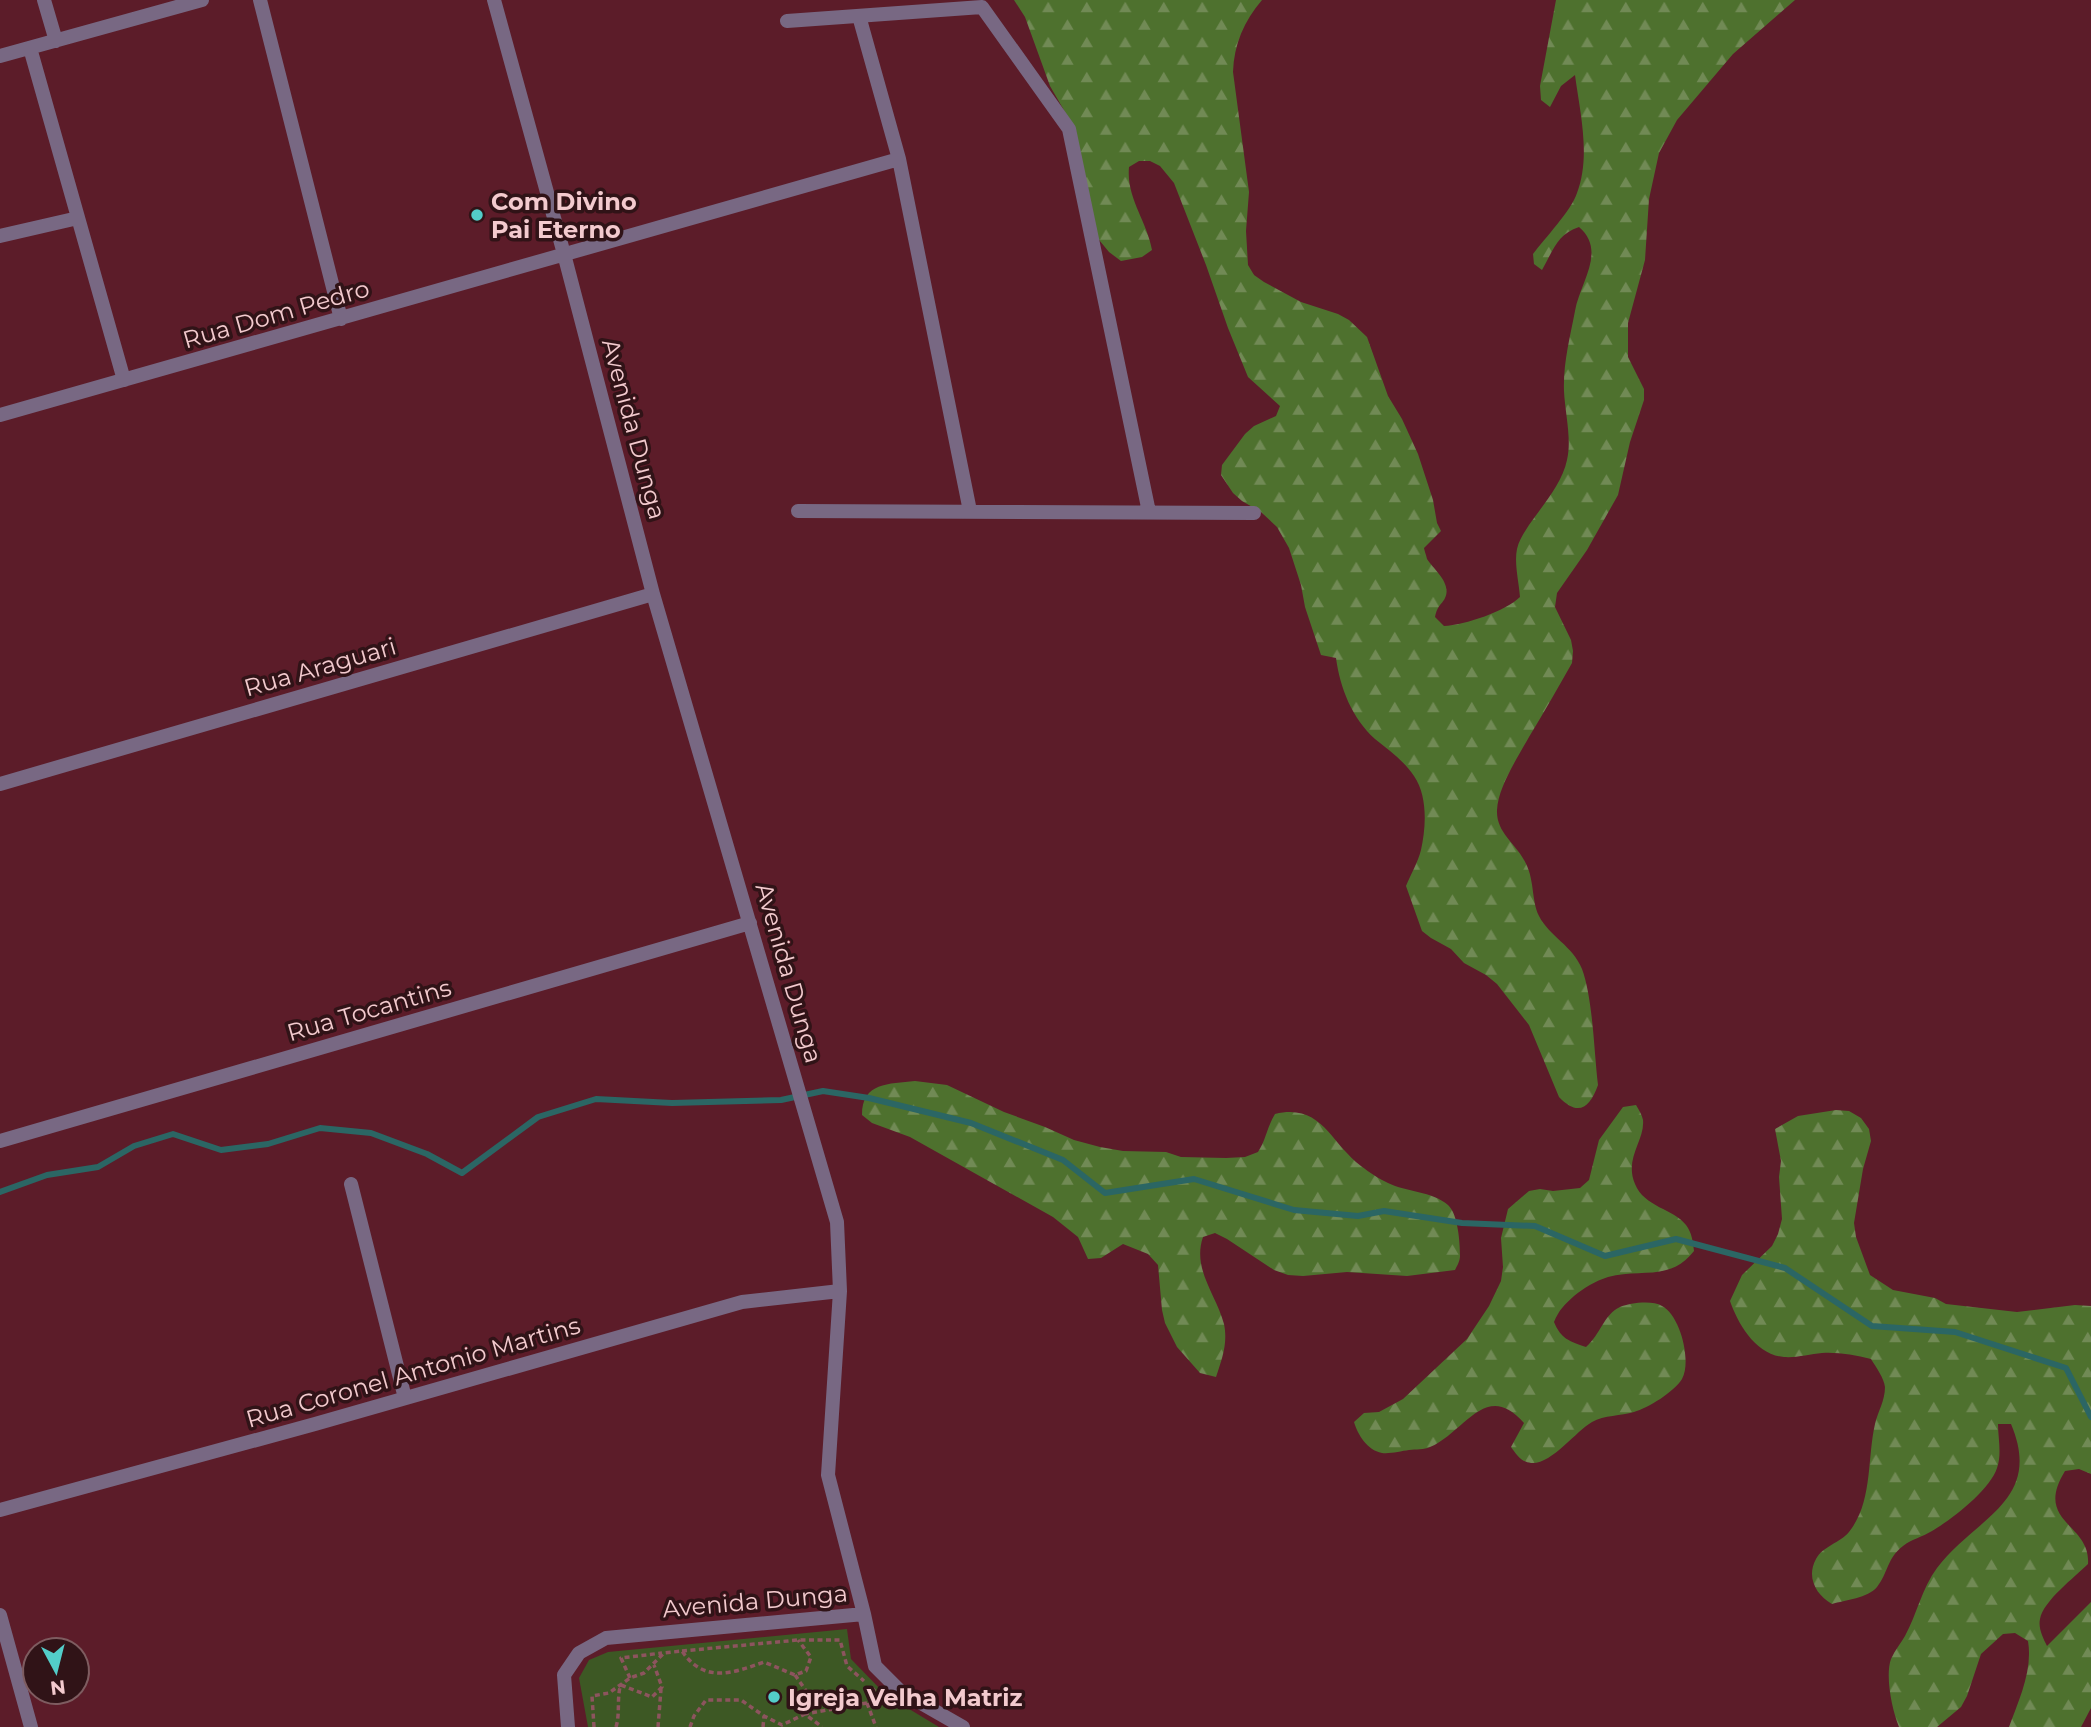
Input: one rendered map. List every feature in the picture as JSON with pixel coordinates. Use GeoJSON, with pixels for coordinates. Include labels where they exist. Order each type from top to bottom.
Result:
{"type":"FeatureCollection","features":[{"type":"Feature","properties":{"kind":"street"},"geometry":{"type":"LineString","coordinates":[[44,0],[56,41]]}},
{"type":"Feature","properties":{"kind":"street"},"geometry":{"type":"LineString","coordinates":[[0,57],[202,0]]}},
{"type":"Feature","properties":{"kind":"street"},"geometry":{"type":"LineString","coordinates":[[260,0],[341,319]]}},
{"type":"Feature","properties":{"kind":"street","name":"Avenida Dunga"},"geometry":{"type":"LineString","coordinates":[[494,0],[653,594],[837,1222],[840,1291],[828,1475],[864,1614],[606,1638],[579,1653],[564,1675],[568,1727]]}},
{"type":"Feature","properties":{"kind":"street"},"geometry":{"type":"LineString","coordinates":[[787,21],[982,7],[1069,129],[1149,512]]}},
{"type":"Feature","properties":{"kind":"street"},"geometry":{"type":"LineString","coordinates":[[859,16],[899,159],[971,511]]}},
{"type":"Feature","properties":{"kind":"street"},"geometry":{"type":"LineString","coordinates":[[30,48],[124,380]]}},
{"type":"Feature","properties":{"kind":"street","name":"Rua Dom Pedro"},"geometry":{"type":"LineString","coordinates":[[0,415],[899,159]]}},
{"type":"Feature","properties":{"kind":"street"},"geometry":{"type":"LineString","coordinates":[[0,236],[78,218]]}},
{"type":"Feature","properties":{"kind":"street"},"geometry":{"type":"LineString","coordinates":[[798,511],[1254,513]]}},
{"type":"Feature","properties":{"kind":"street","name":"Rua Araguari"},"geometry":{"type":"LineString","coordinates":[[0,783],[653,594]]}},
{"type":"Feature","properties":{"kind":"street","name":"Rua Tocantins"},"geometry":{"type":"LineString","coordinates":[[0,1141],[751,923]]}},
{"type":"Feature","properties":{"kind":"street"},"geometry":{"type":"LineString","coordinates":[[351,1184],[405,1398]]}},
{"type":"Feature","properties":{"kind":"street","name":"Rua Coronel Antonio Martins"},"geometry":{"type":"LineString","coordinates":[[0,1510],[742,1302],[840,1291]]}},
{"type":"Feature","properties":{"kind":"street"},"geometry":{"type":"LineString","coordinates":[[864,1614],[875,1666],[900,1691],[963,1727]]}},
{"type":"Feature","properties":{"kind":"street"},"geometry":{"type":"LineString","coordinates":[[0,1615],[31,1727]]}},
{"type":"Feature","properties":{"kind":"path"},"geometry":{"type":"LineString","coordinates":[[795,1675],[806,1671],[811,1657],[798,1640]]}},
{"type":"Feature","properties":{"kind":"path"},"geometry":{"type":"LineString","coordinates":[[630,1678],[621,1658],[798,1640],[840,1640],[847,1666],[874,1690],[867,1703],[876,1727]]}},
{"type":"Feature","properties":{"kind":"path"},"geometry":{"type":"LineString","coordinates":[[682,1651],[689,1661],[710,1673],[727,1674],[764,1662],[795,1675],[809,1695],[805,1714]]}},
{"type":"Feature","properties":{"kind":"path"},"geometry":{"type":"LineString","coordinates":[[594,1727],[592,1696],[609,1693],[630,1678],[644,1673],[664,1653]]}},
{"type":"Feature","properties":{"kind":"path"},"geometry":{"type":"LineString","coordinates":[[653,1664],[662,1687],[658,1727]]}},
{"type":"Feature","properties":{"kind":"path"},"geometry":{"type":"LineString","coordinates":[[621,1685],[652,1697],[662,1687]]}},
{"type":"Feature","properties":{"kind":"path"},"geometry":{"type":"LineString","coordinates":[[616,1727],[619,1720],[617,1702],[621,1685]]}},
{"type":"Feature","properties":{"kind":"path"},"geometry":{"type":"LineString","coordinates":[[690,1727],[694,1716],[706,1700],[741,1700],[782,1725],[805,1714],[867,1703]]}},
{"type":"Feature","properties":{"kind":"path"},"geometry":{"type":"LineString","coordinates":[[805,1714],[822,1727]]}},
{"type":"Feature","properties":{"kind":"path"},"geometry":{"type":"LineString","coordinates":[[763,1727],[764,1716]]}},
{"type":"Feature","properties":{"kind":"green space"},"geometry":{"type":"Polygon","coordinates":[[[1014,0],[1262,0],[1241,33],[1233,72],[1249,192],[1246,231],[1248,265],[1254,275],[1264,282],[1301,302],[1338,314],[1349,320],[1367,337],[1388,396],[1418,454],[1433,500],[1441,531],[1424,548],[1427,559],[1446,587],[1445,598],[1435,617],[1444,626],[1485,616],[1520,597],[1516,560],[1518,546],[1556,486],[1567,460],[1569,435],[1564,391],[1566,361],[1575,311],[1589,267],[1591,246],[1579,227],[1565,234],[1542,270],[1534,264],[1533,254],[1574,200],[1583,164],[1583,134],[1575,75],[1561,86],[1550,107],[1541,100],[1540,86],[1556,0],[1795,0],[1733,54],[1677,120],[1659,153],[1649,199],[1645,260],[1628,323],[1628,357],[1644,389],[1644,400],[1630,442],[1618,495],[1587,550],[1557,593],[1555,607],[1571,640],[1572,663],[1514,763],[1498,801],[1500,825],[1527,867],[1539,916],[1573,954],[1586,981],[1598,1085],[1591,1099],[1583,1107],[1572,1107],[1559,1097],[1529,1025],[1497,984],[1422,931],[1406,886],[1420,854],[1424,832],[1424,802],[1419,784],[1406,765],[1375,739],[1360,722],[1344,691],[1336,658],[1321,655],[1289,548],[1277,527],[1233,493],[1221,475],[1222,465],[1245,434],[1254,426],[1276,416],[1280,406],[1248,377],[1174,183],[1160,166],[1150,161],[1139,161],[1129,167],[1131,189],[1152,250],[1142,257],[1121,261],[1109,252],[1095,235],[1076,131],[1050,86],[1025,17],[1014,0]]]}},
{"type":"Feature","properties":{"kind":"green space"},"geometry":{"type":"Polygon","coordinates":[[[915,1081],[947,1085],[1004,1112],[1074,1140],[1123,1151],[1166,1152],[1181,1157],[1245,1157],[1258,1152],[1275,1114],[1304,1114],[1324,1127],[1350,1157],[1374,1175],[1395,1186],[1442,1200],[1448,1205],[1458,1229],[1459,1262],[1455,1270],[1407,1276],[1347,1272],[1288,1275],[1274,1270],[1215,1233],[1203,1237],[1200,1249],[1203,1271],[1224,1324],[1225,1338],[1216,1377],[1200,1373],[1177,1347],[1165,1323],[1158,1265],[1148,1254],[1123,1244],[1101,1258],[1088,1259],[1078,1237],[1053,1217],[910,1137],[872,1123],[862,1115],[863,1104],[872,1091],[887,1084],[915,1081]]]}},
{"type":"Feature","properties":{"kind":"green space"},"geometry":{"type":"Polygon","coordinates":[[[1636,1105],[1643,1120],[1643,1128],[1633,1158],[1632,1175],[1635,1184],[1645,1198],[1686,1225],[1691,1234],[1694,1251],[1675,1267],[1608,1277],[1594,1283],[1567,1302],[1554,1322],[1566,1339],[1586,1347],[1610,1314],[1620,1307],[1641,1303],[1662,1306],[1679,1328],[1686,1361],[1682,1379],[1660,1399],[1640,1410],[1592,1422],[1555,1453],[1539,1462],[1524,1461],[1513,1450],[1511,1447],[1524,1423],[1510,1411],[1498,1406],[1487,1407],[1476,1413],[1443,1440],[1428,1448],[1385,1453],[1372,1449],[1361,1437],[1354,1422],[1364,1413],[1379,1412],[1403,1399],[1467,1339],[1489,1306],[1501,1281],[1501,1238],[1508,1209],[1529,1191],[1580,1188],[1589,1180],[1599,1140],[1623,1107],[1636,1105]]]}},
{"type":"Feature","properties":{"kind":"green space"},"geometry":{"type":"Polygon","coordinates":[[[1836,1110],[1849,1111],[1861,1118],[1869,1129],[1871,1141],[1863,1169],[1854,1223],[1856,1237],[1870,1275],[1893,1290],[1935,1298],[1946,1304],[2017,1312],[2075,1305],[2091,1306],[2091,1474],[2079,1469],[2065,1471],[2057,1488],[2056,1502],[2059,1512],[2087,1550],[2088,1564],[2053,1597],[2042,1612],[2040,1622],[2041,1633],[2047,1646],[2091,1602],[2091,1708],[2081,1727],[2009,1727],[2029,1663],[2028,1641],[2015,1633],[2003,1634],[1981,1654],[1961,1707],[1937,1727],[1899,1727],[1892,1702],[1889,1684],[1891,1659],[1909,1628],[1932,1576],[1952,1551],[2000,1506],[2012,1491],[2019,1472],[2019,1451],[2011,1424],[1998,1424],[2000,1452],[1997,1468],[1987,1486],[1949,1520],[1898,1551],[1873,1591],[1832,1604],[1821,1596],[1814,1585],[1812,1572],[1816,1559],[1849,1532],[1862,1507],[1876,1419],[1885,1387],[1871,1359],[1828,1353],[1784,1357],[1765,1351],[1743,1328],[1730,1301],[1742,1275],[1772,1246],[1782,1219],[1779,1177],[1781,1161],[1775,1129],[1798,1116],[1836,1110]]]}},
{"type":"Feature","properties":{"kind":"green space"},"geometry":{"type":"Polygon","coordinates":[[[847,1629],[851,1659],[886,1695],[939,1727],[588,1727],[579,1678],[589,1660],[608,1652],[847,1629]]]}},
{"type":"Feature","properties":{"kind":"waterway"},"geometry":{"type":"LineString","coordinates":[[0,1192],[47,1175],[98,1167],[134,1146],[173,1134],[221,1150],[268,1144],[320,1128],[371,1133],[427,1154],[462,1173],[538,1117],[596,1099],[672,1103],[781,1100],[823,1091],[869,1098],[971,1123],[1063,1160],[1105,1193],[1194,1179],[1294,1210],[1358,1216],[1384,1211],[1462,1223],[1535,1226],[1605,1256],[1676,1239],[1785,1268],[1872,1326],[1955,1332],[2066,1368],[2091,1417]]}},
{"type":"Feature","properties":{"kind":"place","name":"Com Divino Pai Eterno"},"geometry":{"type":"Point","coordinates":[477,215]}},
{"type":"Feature","properties":{"kind":"place","name":"Igreja Velha Matriz"},"geometry":{"type":"Point","coordinates":[774,1697]}}]}
